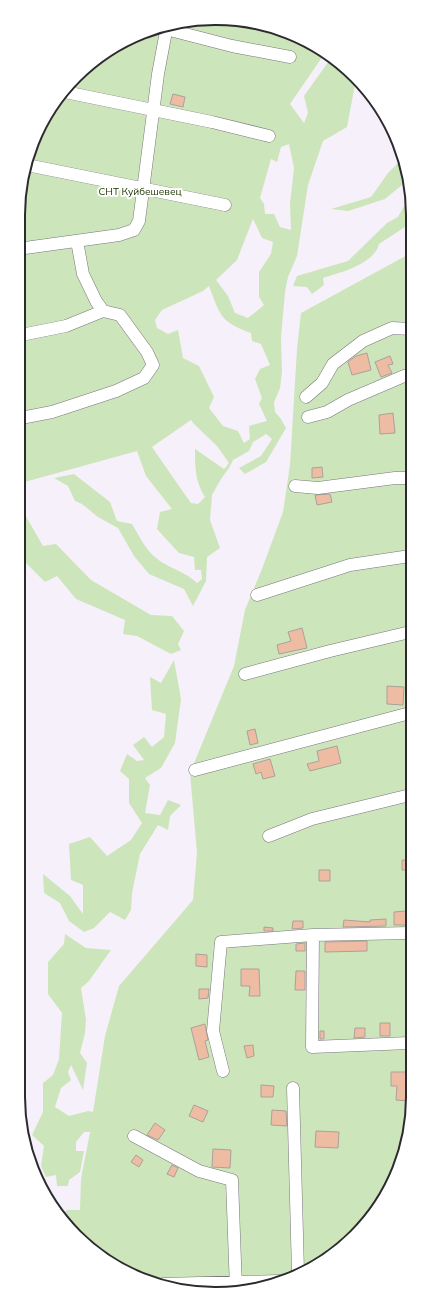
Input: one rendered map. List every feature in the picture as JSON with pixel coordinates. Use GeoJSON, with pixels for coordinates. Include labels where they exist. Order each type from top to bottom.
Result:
{"type":"FeatureCollection","features":[{"type":"Feature","properties":{"kind":"lane"},"geometry":{"type":"LineString","coordinates":[[172,30],[232,46],[290,57]]}},
{"type":"Feature","properties":{"kind":"lane"},"geometry":{"type":"LineString","coordinates":[[25,248],[119,235],[134,230],[139,221],[165,31]]}},
{"type":"Feature","properties":{"kind":"lane"},"geometry":{"type":"LineString","coordinates":[[70,93],[212,122],[269,136]]}},
{"type":"Feature","properties":{"kind":"lane"},"geometry":{"type":"LineString","coordinates":[[31,166],[225,205]]}},
{"type":"Feature","properties":{"kind":"lane"},"geometry":{"type":"LineString","coordinates":[[77,241],[83,274],[96,301],[103,311]]}},
{"type":"Feature","properties":{"kind":"lane"},"geometry":{"type":"LineString","coordinates":[[25,334],[66,326],[103,311],[120,315],[147,352],[153,365],[144,378],[116,391],[52,412],[25,417]]}},
{"type":"Feature","properties":{"kind":"lane"},"geometry":{"type":"LineString","coordinates":[[306,396],[322,383],[333,364],[363,341],[392,328],[406,329]]}},
{"type":"Feature","properties":{"kind":"lane"},"geometry":{"type":"LineString","coordinates":[[308,417],[327,412],[348,400],[406,376]]}},
{"type":"Feature","properties":{"kind":"lane"},"geometry":{"type":"LineString","coordinates":[[294,486],[318,488],[395,478],[406,478]]}},
{"type":"Feature","properties":{"kind":"lane"},"geometry":{"type":"LineString","coordinates":[[257,595],[350,565],[406,557]]}},
{"type":"Feature","properties":{"kind":"lane"},"geometry":{"type":"LineString","coordinates":[[245,674],[330,651],[406,633]]}},
{"type":"Feature","properties":{"kind":"lane"},"geometry":{"type":"LineString","coordinates":[[194,770],[406,713]]}},
{"type":"Feature","properties":{"kind":"lane"},"geometry":{"type":"LineString","coordinates":[[269,836],[312,819],[406,796]]}},
{"type":"Feature","properties":{"kind":"lane"},"geometry":{"type":"LineString","coordinates":[[223,1071],[213,1031],[221,942],[313,935],[406,933]]}},
{"type":"Feature","properties":{"kind":"lane"},"geometry":{"type":"LineString","coordinates":[[313,935],[312,1047],[406,1043]]}},
{"type":"Feature","properties":{"kind":"lane"},"geometry":{"type":"LineString","coordinates":[[293,1088],[298,1268]]}},
{"type":"Feature","properties":{"kind":"lane"},"geometry":{"type":"LineString","coordinates":[[134,1136],[198,1171],[232,1180],[236,1286]]}},
{"type":"Feature","properties":{"kind":"lane"},"geometry":{"type":"LineString","coordinates":[[189,1285],[234,1286]]}},
{"type":"Feature","properties":{"kind":"green space","name":"СНТ Куйбешевец"},"geometry":{"type":"Polygon","coordinates":[[[203,25],[228,25],[265,31],[300,45],[322,58],[290,104],[304,123],[308,113],[304,96],[328,62],[355,86],[347,127],[323,141],[308,185],[297,256],[288,277],[285,292],[281,337],[282,372],[280,388],[274,402],[275,412],[286,428],[266,462],[245,474],[239,468],[261,456],[272,439],[266,434],[253,442],[249,451],[233,460],[212,495],[210,520],[220,548],[207,557],[206,581],[193,606],[184,589],[149,574],[134,556],[118,528],[98,517],[82,504],[75,501],[68,486],[54,478],[74,474],[110,502],[117,521],[132,524],[144,544],[155,557],[165,564],[189,576],[197,583],[202,579],[201,570],[195,570],[194,557],[179,553],[157,529],[160,512],[172,509],[146,476],[137,451],[25,482],[25,203],[31,166],[45,131],[64,100],[90,72],[120,51],[166,31],[203,25]],[[289,144],[281,147],[277,162],[271,159],[260,198],[264,204],[265,214],[274,214],[280,227],[291,230],[290,204],[294,168],[289,144]],[[253,219],[237,260],[216,280],[228,296],[235,313],[248,318],[264,305],[259,297],[259,272],[271,254],[273,242],[262,238],[253,219]],[[209,286],[203,291],[162,310],[155,320],[157,328],[168,334],[178,330],[183,358],[199,366],[214,397],[209,408],[223,426],[238,431],[244,443],[250,439],[249,426],[267,421],[259,404],[262,398],[255,379],[260,369],[270,365],[261,344],[252,341],[251,333],[233,325],[222,316],[209,286]],[[191,420],[152,447],[191,503],[198,504],[205,497],[197,480],[195,449],[224,469],[229,463],[217,446],[191,420]]]}},
{"type":"Feature","properties":{"kind":"green space"},"geometry":{"type":"Polygon","coordinates":[[[399,162],[403,183],[385,199],[348,211],[331,209],[371,197],[388,173],[399,162]]]}},
{"type":"Feature","properties":{"kind":"green space"},"geometry":{"type":"Polygon","coordinates":[[[404,206],[406,206],[405,227],[379,244],[371,257],[364,262],[348,270],[323,278],[324,285],[312,294],[307,287],[293,286],[297,276],[348,261],[387,223],[398,217],[404,206]]]}},
{"type":"Feature","properties":{"kind":"green space"},"geometry":{"type":"Polygon","coordinates":[[[406,256],[406,1109],[400,1146],[386,1181],[367,1212],[341,1240],[311,1261],[277,1277],[265,1281],[228,1287],[203,1287],[166,1281],[131,1267],[110,1255],[90,1240],[64,1212],[67,1210],[80,1210],[81,1179],[90,1132],[84,1132],[76,1142],[76,1151],[84,1151],[80,1172],[69,1180],[68,1186],[57,1186],[56,1175],[46,1177],[41,1166],[44,1146],[32,1135],[43,1112],[43,1083],[53,1075],[59,1059],[62,1013],[48,994],[48,962],[64,944],[65,934],[86,948],[111,950],[89,981],[81,988],[86,1020],[85,1033],[80,1053],[87,1063],[83,1090],[71,1065],[68,1072],[71,1080],[61,1088],[55,1107],[69,1116],[88,1111],[93,1112],[105,1036],[119,986],[193,900],[197,853],[190,773],[234,666],[245,610],[283,512],[290,465],[297,349],[301,313],[406,256]]]}},
{"type":"Feature","properties":{"kind":"green space"},"geometry":{"type":"Polygon","coordinates":[[[25,515],[43,546],[56,544],[91,580],[151,615],[172,616],[184,631],[178,644],[181,650],[171,654],[137,636],[123,634],[125,620],[76,599],[57,576],[45,582],[25,562],[25,515]]]}},
{"type":"Feature","properties":{"kind":"green space"},"geometry":{"type":"Polygon","coordinates":[[[174,660],[181,699],[175,743],[161,768],[145,778],[150,785],[145,813],[160,815],[168,800],[181,805],[170,816],[168,830],[158,825],[140,854],[132,893],[131,910],[125,920],[110,912],[94,928],[84,932],[69,921],[60,903],[44,893],[43,874],[70,896],[83,914],[83,885],[71,880],[69,844],[90,837],[107,856],[131,840],[142,823],[129,803],[129,779],[120,771],[127,754],[137,761],[144,760],[133,745],[144,737],[152,747],[164,737],[166,714],[152,710],[150,677],[161,683],[174,660]]]}},
{"type":"Feature","properties":{"kind":"building"},"geometry":{"type":"Polygon","coordinates":[[[173,94],[185,97],[183,107],[170,104],[173,94]]]}},
{"type":"Feature","properties":{"kind":"building"},"geometry":{"type":"Polygon","coordinates":[[[367,353],[371,370],[352,375],[348,362],[356,356],[367,353]]]}},
{"type":"Feature","properties":{"kind":"building"},"geometry":{"type":"Polygon","coordinates":[[[390,356],[393,364],[388,365],[392,373],[381,377],[375,362],[390,356]]]}},
{"type":"Feature","properties":{"kind":"building"},"geometry":{"type":"Polygon","coordinates":[[[393,413],[395,433],[380,434],[379,415],[393,413]]]}},
{"type":"Feature","properties":{"kind":"building"},"geometry":{"type":"Polygon","coordinates":[[[322,467],[323,477],[312,478],[312,468],[322,467]]]}},
{"type":"Feature","properties":{"kind":"building"},"geometry":{"type":"Polygon","coordinates":[[[330,494],[332,502],[317,505],[315,495],[330,494]]]}},
{"type":"Feature","properties":{"kind":"building"},"geometry":{"type":"Polygon","coordinates":[[[302,628],[307,648],[279,654],[277,645],[291,641],[288,632],[302,628]]]}},
{"type":"Feature","properties":{"kind":"building"},"geometry":{"type":"Polygon","coordinates":[[[387,686],[404,687],[403,705],[387,704],[387,686]]]}},
{"type":"Feature","properties":{"kind":"building"},"geometry":{"type":"Polygon","coordinates":[[[255,729],[258,743],[250,745],[247,731],[255,729]]]}},
{"type":"Feature","properties":{"kind":"building"},"geometry":{"type":"Polygon","coordinates":[[[337,746],[341,763],[310,771],[307,764],[319,761],[317,751],[337,746]]]}},
{"type":"Feature","properties":{"kind":"building"},"geometry":{"type":"Polygon","coordinates":[[[270,759],[275,776],[263,779],[261,772],[256,774],[253,764],[270,759]]]}},
{"type":"Feature","properties":{"kind":"building"},"geometry":{"type":"Polygon","coordinates":[[[402,860],[406,860],[406,870],[402,870],[402,860]]]}},
{"type":"Feature","properties":{"kind":"building"},"geometry":{"type":"Polygon","coordinates":[[[319,870],[330,870],[330,881],[319,881],[319,870]]]}},
{"type":"Feature","properties":{"kind":"building"},"geometry":{"type":"Polygon","coordinates":[[[406,911],[406,925],[394,925],[394,912],[406,911]]]}},
{"type":"Feature","properties":{"kind":"building"},"geometry":{"type":"Polygon","coordinates":[[[386,919],[386,926],[343,927],[344,920],[370,922],[370,920],[386,919]]]}},
{"type":"Feature","properties":{"kind":"building"},"geometry":{"type":"Polygon","coordinates":[[[293,921],[303,921],[303,928],[292,929],[293,921]]]}},
{"type":"Feature","properties":{"kind":"building"},"geometry":{"type":"Polygon","coordinates":[[[264,927],[273,928],[273,931],[264,931],[264,927]]]}},
{"type":"Feature","properties":{"kind":"building"},"geometry":{"type":"Polygon","coordinates":[[[367,941],[367,951],[325,952],[325,942],[367,941]]]}},
{"type":"Feature","properties":{"kind":"building"},"geometry":{"type":"Polygon","coordinates":[[[305,943],[305,951],[296,951],[296,944],[305,943]]]}},
{"type":"Feature","properties":{"kind":"building"},"geometry":{"type":"Polygon","coordinates":[[[196,954],[207,955],[207,967],[196,966],[196,954]]]}},
{"type":"Feature","properties":{"kind":"building"},"geometry":{"type":"Polygon","coordinates":[[[241,969],[259,969],[260,996],[249,996],[250,986],[241,986],[241,969]]]}},
{"type":"Feature","properties":{"kind":"building"},"geometry":{"type":"Polygon","coordinates":[[[296,971],[305,971],[305,990],[295,990],[296,971]]]}},
{"type":"Feature","properties":{"kind":"building"},"geometry":{"type":"Polygon","coordinates":[[[199,989],[209,989],[208,998],[199,999],[199,989]]]}},
{"type":"Feature","properties":{"kind":"building"},"geometry":{"type":"Polygon","coordinates":[[[380,1023],[390,1023],[390,1036],[380,1036],[380,1023]]]}},
{"type":"Feature","properties":{"kind":"building"},"geometry":{"type":"Polygon","coordinates":[[[205,1024],[208,1040],[205,1041],[209,1057],[199,1060],[191,1028],[205,1024]]]}},
{"type":"Feature","properties":{"kind":"building"},"geometry":{"type":"Polygon","coordinates":[[[355,1028],[365,1028],[365,1037],[354,1038],[355,1028]]]}},
{"type":"Feature","properties":{"kind":"building"},"geometry":{"type":"Polygon","coordinates":[[[320,1031],[324,1031],[324,1039],[320,1039],[320,1031]]]}},
{"type":"Feature","properties":{"kind":"building"},"geometry":{"type":"Polygon","coordinates":[[[253,1045],[254,1056],[247,1058],[244,1046],[253,1045]]]}},
{"type":"Feature","properties":{"kind":"building"},"geometry":{"type":"Polygon","coordinates":[[[391,1072],[406,1072],[406,1101],[396,1100],[397,1086],[391,1086],[391,1072]]]}},
{"type":"Feature","properties":{"kind":"building"},"geometry":{"type":"Polygon","coordinates":[[[261,1085],[274,1086],[273,1097],[261,1097],[261,1085]]]}},
{"type":"Feature","properties":{"kind":"building"},"geometry":{"type":"Polygon","coordinates":[[[194,1105],[208,1111],[203,1122],[189,1116],[194,1105]]]}},
{"type":"Feature","properties":{"kind":"building"},"geometry":{"type":"Polygon","coordinates":[[[272,1110],[286,1111],[287,1126],[271,1125],[272,1110]]]}},
{"type":"Feature","properties":{"kind":"building"},"geometry":{"type":"Polygon","coordinates":[[[155,1123],[165,1130],[158,1140],[147,1135],[155,1123]]]}},
{"type":"Feature","properties":{"kind":"building"},"geometry":{"type":"Polygon","coordinates":[[[316,1131],[339,1132],[338,1148],[315,1147],[316,1131]]]}},
{"type":"Feature","properties":{"kind":"building"},"geometry":{"type":"Polygon","coordinates":[[[213,1149],[231,1150],[230,1168],[212,1167],[213,1149]]]}},
{"type":"Feature","properties":{"kind":"building"},"geometry":{"type":"Polygon","coordinates":[[[136,1155],[143,1160],[139,1167],[131,1162],[136,1155]]]}},
{"type":"Feature","properties":{"kind":"building"},"geometry":{"type":"Polygon","coordinates":[[[172,1165],[178,1168],[174,1177],[167,1174],[172,1165]]]}}]}
